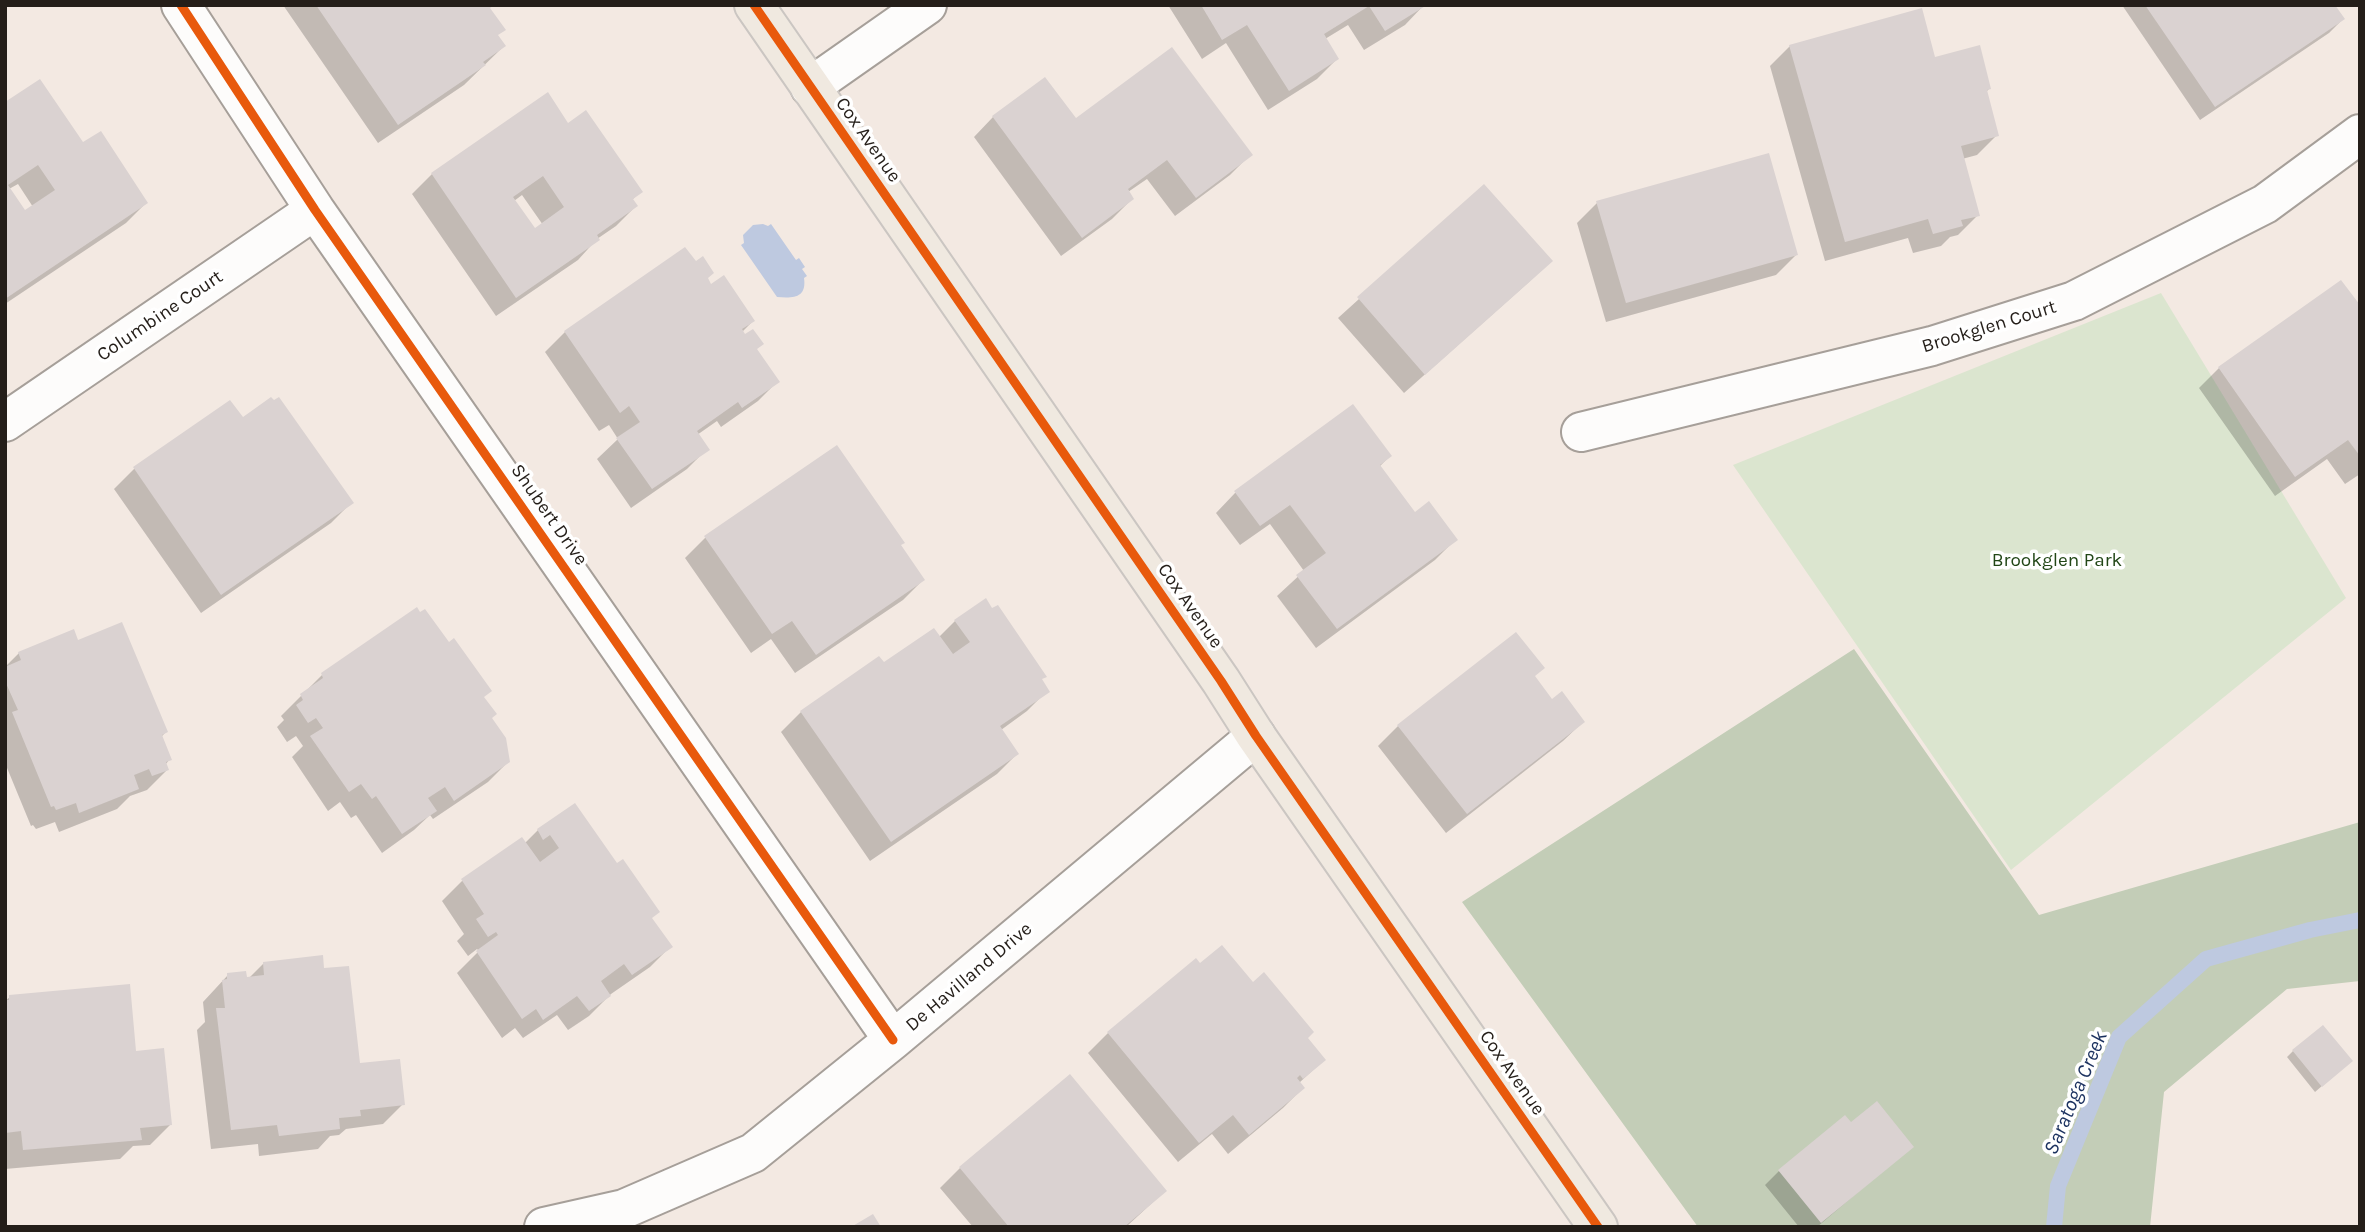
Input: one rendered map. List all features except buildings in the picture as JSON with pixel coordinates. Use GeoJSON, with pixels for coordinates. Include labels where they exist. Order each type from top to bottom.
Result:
{"type":"FeatureCollection","features":[{"type":"Feature","properties":{"kind":"main road","name":"Cox Avenue"},"geometry":{"type":"LineString","coordinates":[[754,5],[1221,681],[1256,736],[1598,1227]]}},
{"type":"Feature","properties":{"kind":"street","name":"Shubert Drive"},"geometry":{"type":"LineString","coordinates":[[181,5],[315,210],[893,1040]]}},
{"type":"Feature","properties":{"kind":"street"},"geometry":{"type":"LineString","coordinates":[[810,87],[927,5]]}},
{"type":"Feature","properties":{"kind":"street","name":"Brookglen Court"},"geometry":{"type":"LineString","coordinates":[[1581,432],[1932,346],[2074,301],[2265,204],[2360,134]]}},
{"type":"Feature","properties":{"kind":"street","name":"Columbine Court"},"geometry":{"type":"LineString","coordinates":[[5,422],[315,210]]}},
{"type":"Feature","properties":{"kind":"street","name":"De Havilland Drive"},"geometry":{"type":"LineString","coordinates":[[544,1227],[624,1209],[753,1153],[893,1040],[1256,736]]}},
{"type":"Feature","properties":{"kind":"green space","name":"Brookglen Park"},"geometry":{"type":"Polygon","coordinates":[[[2161,293],[2346,598],[2011,870],[1733,465],[2161,293]]]}},
{"type":"Feature","properties":{"kind":"green space"},"geometry":{"type":"Polygon","coordinates":[[[1854,649],[2039,915],[2360,822],[2360,981],[2287,989],[2164,1092],[2150,1227],[1698,1227],[1462,902],[1854,649]]]}},
{"type":"Feature","properties":{"kind":"water"},"geometry":{"type":"Polygon","coordinates":[[[771,224],[796,260],[799,258],[805,267],[802,269],[807,276],[804,278],[801,294],[777,297],[741,245],[744,243],[743,235],[753,225],[771,224]]]}},
{"type":"Feature","properties":{"kind":"waterway","name":"Saratoga Creek"},"geometry":{"type":"LineString","coordinates":[[2054,1227],[2058,1186],[2119,1037],[2206,959],[2310,930],[2360,920]]}},
{"type":"Feature","properties":{"kind":"cycle path"},"geometry":{"type":"LineString","coordinates":[[181,5],[315,210],[893,1040]]}},
{"type":"Feature","properties":{"kind":"cycle path"},"geometry":{"type":"LineString","coordinates":[[754,5],[1221,681],[1256,736],[1598,1227]]}}]}
